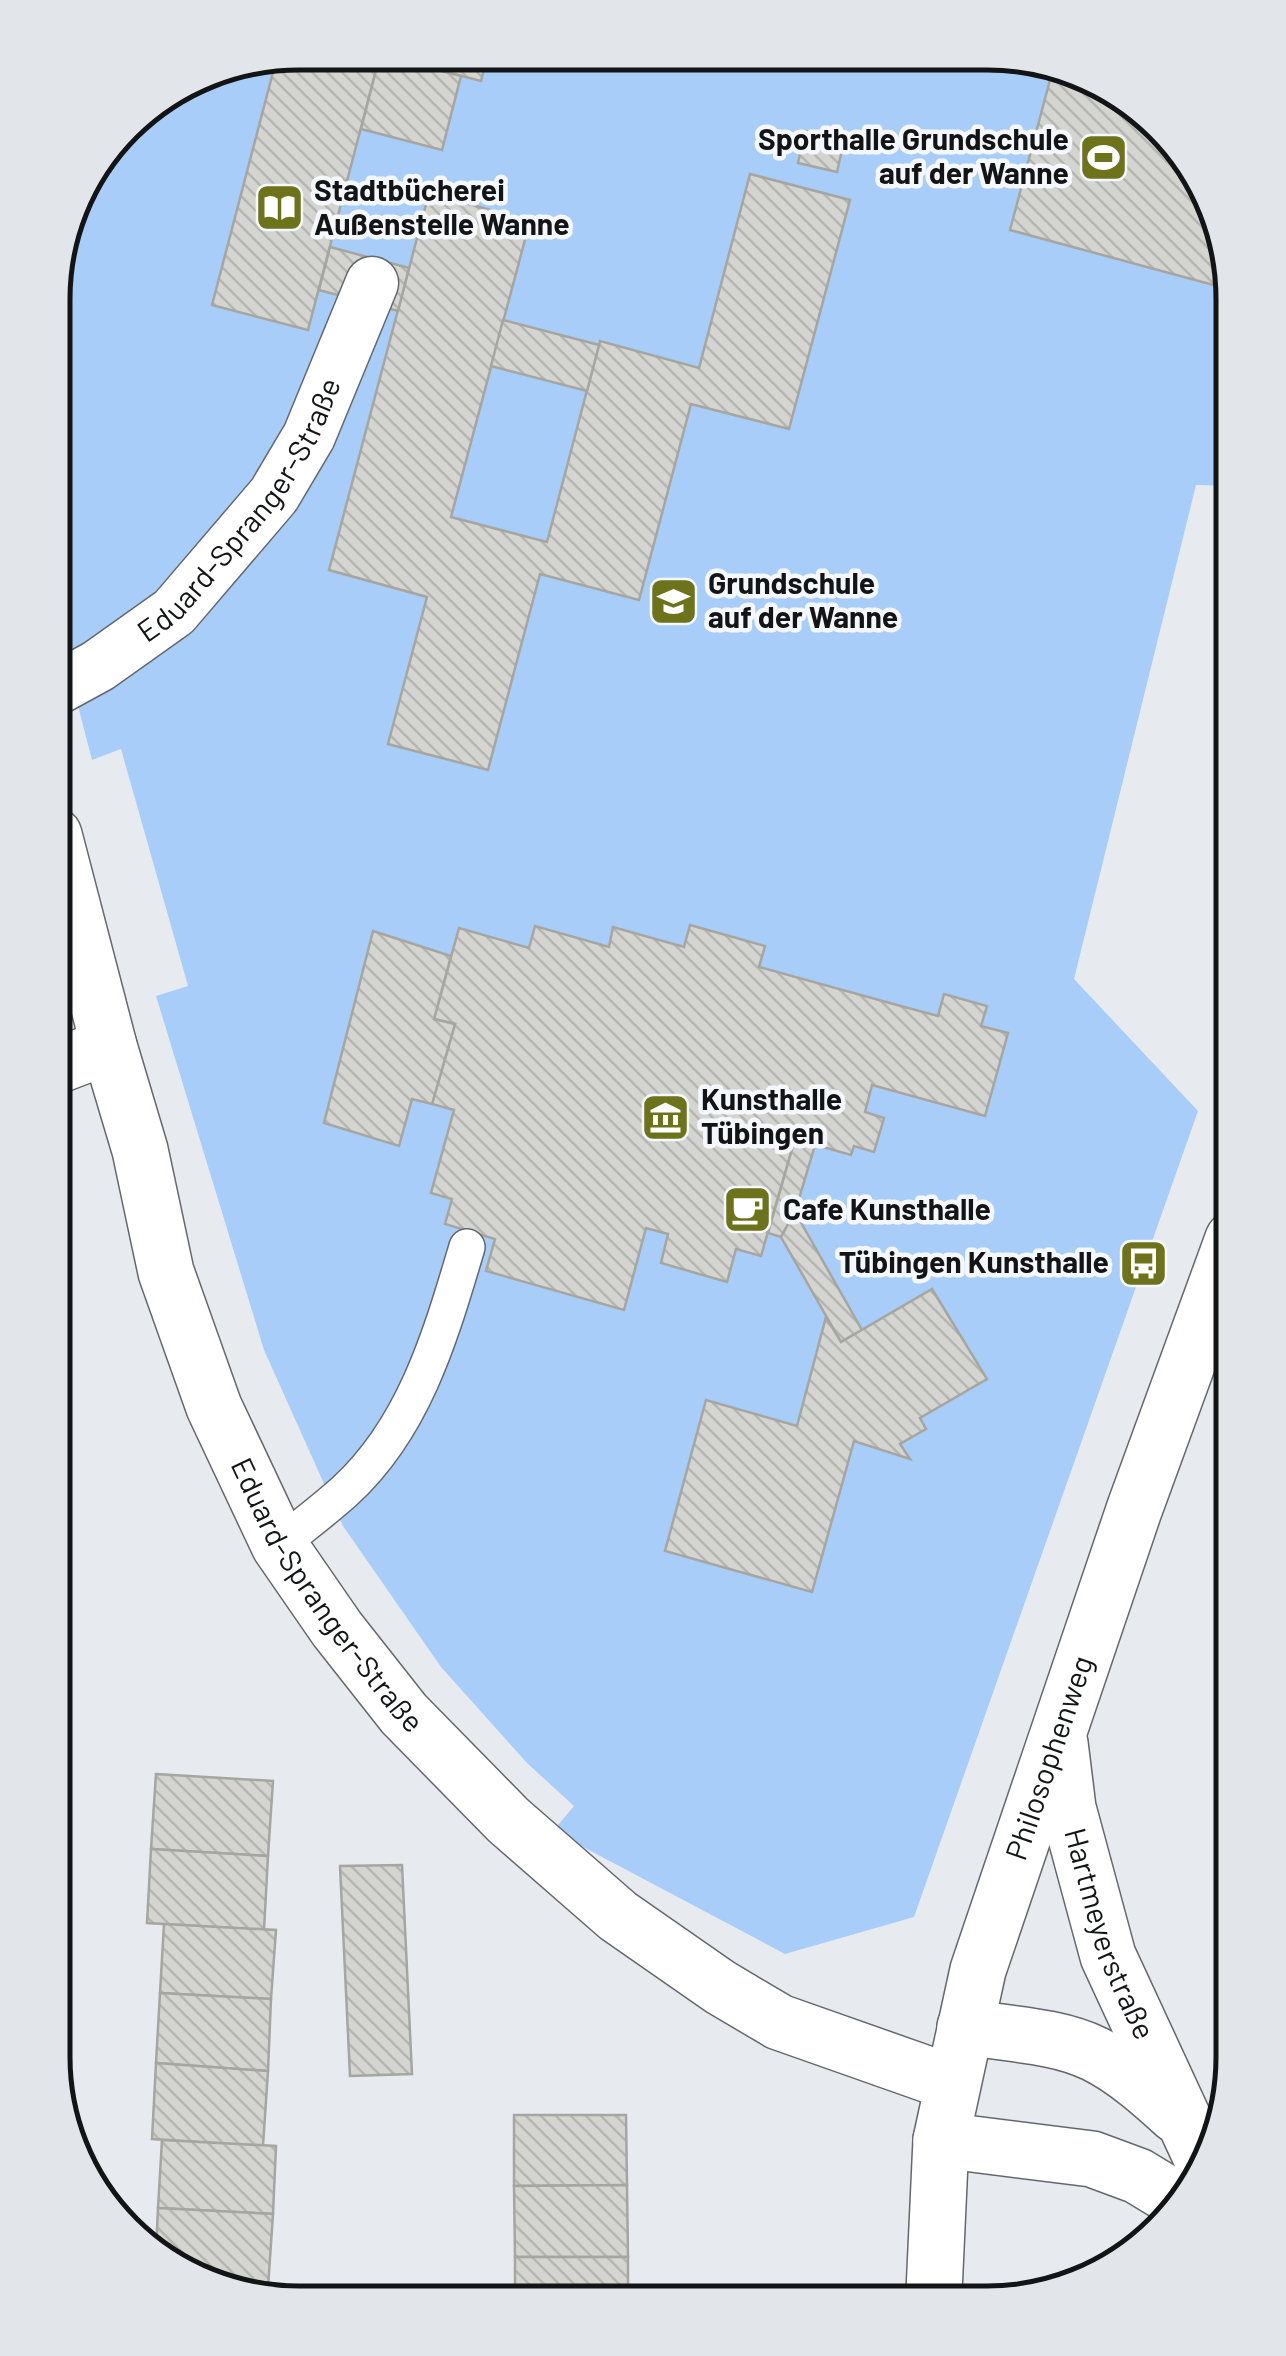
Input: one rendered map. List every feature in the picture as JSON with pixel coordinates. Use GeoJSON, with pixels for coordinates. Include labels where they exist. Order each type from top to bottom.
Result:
{"type":"FeatureCollection","features":[{"type":"Feature","properties":{"kind":"street","name":"Eduard-Spranger-Straße"},"geometry":{"type":"LineString","coordinates":[[70,681],[174,612],[274,495],[309,436],[372,283]]}},
{"type":"Feature","properties":{"kind":"street","name":"Eduard-Spranger-Straße"},"geometry":{"type":"LineString","coordinates":[[70,898],[108,1046],[140,1150],[166,1272],[214,1407],[279,1545],[336,1629],[404,1714],[508,1820],[618,1916],[720,1988],[779,2022],[952,2083]]}},
{"type":"Feature","properties":{"kind":"street"},"geometry":{"type":"LineString","coordinates":[[70,1061],[108,1046]]}},
{"type":"Feature","properties":{"kind":"street","name":"Philosophenweg"},"geometry":{"type":"LineString","coordinates":[[934,2286],[941,2140],[993,1922],[1216,1285]]}},
{"type":"Feature","properties":{"kind":"street","name":"Hartmeyerstraße"},"geometry":{"type":"LineString","coordinates":[[1059,1735],[1068,1808],[1108,1956],[1194,2140]]}},
{"type":"Feature","properties":{"kind":"street","name":"Hartmeyerstraße"},"geometry":{"type":"LineString","coordinates":[[965,2028],[1063,2044],[1094,2054],[1130,2076],[1194,2140]]}},
{"type":"Feature","properties":{"kind":"street"},"geometry":{"type":"LineString","coordinates":[[941,2140],[1092,2159],[1138,2176],[1170,2195]]}},
{"type":"Feature","properties":{"kind":"lane"},"geometry":{"type":"LineString","coordinates":[[279,1545],[346,1491],[406,1415],[442,1330],[467,1246]]}},
{"type":"Feature","properties":{"kind":"shaded area"},"geometry":{"type":"Polygon","coordinates":[[[284,70],[1002,70],[1060,82],[1114,109],[1159,148],[1177,172],[1204,226],[1216,284],[1216,486],[1196,485],[1074,979],[1198,1111],[914,1917],[785,1954],[553,1831],[574,1806],[527,1763],[441,1667],[343,1526],[264,1350],[156,996],[188,986],[121,749],[92,760],[70,675],[72,269],[87,211],[117,160],[148,127],[185,101],[211,87],[284,70]]]}},
{"type":"Feature","properties":{"kind":"building"},"geometry":{"type":"Polygon","coordinates":[[[376,70],[308,330],[212,305],[273,71],[376,70]]]}},
{"type":"Feature","properties":{"kind":"building"},"geometry":{"type":"Polygon","coordinates":[[[376,70],[438,70],[461,76],[442,150],[361,129],[376,70]]]}},
{"type":"Feature","properties":{"kind":"building"},"geometry":{"type":"Polygon","coordinates":[[[438,70],[484,70],[481,81],[438,70]]]}},
{"type":"Feature","properties":{"kind":"building","name":"Sporthalle Grundschule auf der Wanne"},"geometry":{"type":"Polygon","coordinates":[[[1050,80],[1114,109],[1159,148],[1192,198],[1204,226],[1216,286],[1010,230],[1050,80]]]}},
{"type":"Feature","properties":{"kind":"building"},"geometry":{"type":"Polygon","coordinates":[[[805,131],[844,141],[837,172],[798,163],[805,131]]]}},
{"type":"Feature","properties":{"kind":"building","name":"Grundschule auf der Wanne"},"geometry":{"type":"Polygon","coordinates":[[[750,174],[850,200],[789,429],[691,404],[639,600],[540,574],[488,770],[388,744],[427,597],[329,570],[429,193],[530,221],[451,517],[547,542],[600,341],[699,368],[750,174]]]}},
{"type":"Feature","properties":{"kind":"building"},"geometry":{"type":"Polygon","coordinates":[[[330,247],[409,268],[398,311],[319,290],[330,247]]]}},
{"type":"Feature","properties":{"kind":"building"},"geometry":{"type":"Polygon","coordinates":[[[503,320],[599,345],[587,391],[491,366],[503,320]]]}},
{"type":"Feature","properties":{"kind":"building","name":"Kunsthalle Tübingen"},"geometry":{"type":"Polygon","coordinates":[[[690,925],[765,946],[759,967],[897,1005],[938,1016],[944,994],[987,1006],[981,1026],[1008,1033],[985,1116],[872,1085],[865,1112],[884,1118],[874,1152],[854,1146],[851,1155],[795,1139],[761,1256],[736,1249],[727,1282],[661,1263],[668,1234],[646,1228],[624,1310],[486,1271],[495,1239],[445,1224],[452,1199],[431,1193],[454,1110],[432,1104],[455,1024],[434,1019],[459,928],[529,948],[535,926],[609,947],[613,927],[684,947],[690,925]]]}},
{"type":"Feature","properties":{"kind":"building"},"geometry":{"type":"Polygon","coordinates":[[[373,931],[451,956],[434,1019],[455,1024],[432,1104],[412,1099],[399,1146],[324,1123],[373,931]]]}},
{"type":"Feature","properties":{"kind":"building"},"geometry":{"type":"Polygon","coordinates":[[[795,1139],[815,1145],[795,1212],[781,1237],[768,1233],[795,1139]]]}},
{"type":"Feature","properties":{"kind":"building"},"geometry":{"type":"Polygon","coordinates":[[[795,1212],[862,1330],[841,1342],[781,1237],[795,1212]]]}},
{"type":"Feature","properties":{"kind":"building"},"geometry":{"type":"Polygon","coordinates":[[[932,1289],[987,1379],[920,1418],[926,1429],[900,1444],[910,1459],[854,1441],[812,1592],[665,1551],[706,1400],[797,1426],[826,1317],[841,1342],[932,1289]]]}},
{"type":"Feature","properties":{"kind":"building"},"geometry":{"type":"Polygon","coordinates":[[[156,1774],[273,1781],[268,1856],[151,1849],[156,1774]]]}},
{"type":"Feature","properties":{"kind":"building"},"geometry":{"type":"Polygon","coordinates":[[[151,1849],[268,1856],[264,1930],[147,1923],[151,1849]]]}},
{"type":"Feature","properties":{"kind":"building"},"geometry":{"type":"Polygon","coordinates":[[[402,1865],[412,2074],[350,2076],[340,1866],[402,1865]]]}},
{"type":"Feature","properties":{"kind":"building"},"geometry":{"type":"Polygon","coordinates":[[[164,1924],[276,1930],[271,1999],[160,1993],[164,1924]]]}},
{"type":"Feature","properties":{"kind":"building"},"geometry":{"type":"Polygon","coordinates":[[[160,1993],[271,1999],[268,2071],[156,2063],[160,1993]]]}},
{"type":"Feature","properties":{"kind":"building"},"geometry":{"type":"Polygon","coordinates":[[[156,2063],[268,2071],[263,2146],[152,2139],[156,2063]]]}},
{"type":"Feature","properties":{"kind":"building"},"geometry":{"type":"Polygon","coordinates":[[[514,2115],[626,2115],[627,2185],[514,2186],[514,2115]]]}},
{"type":"Feature","properties":{"kind":"building"},"geometry":{"type":"Polygon","coordinates":[[[162,2140],[276,2146],[273,2214],[158,2208],[162,2140]]]}},
{"type":"Feature","properties":{"kind":"building"},"geometry":{"type":"Polygon","coordinates":[[[627,2185],[628,2257],[515,2257],[514,2186],[627,2185]]]}},
{"type":"Feature","properties":{"kind":"building"},"geometry":{"type":"Polygon","coordinates":[[[158,2208],[273,2214],[268,2284],[211,2269],[157,2236],[158,2208]]]}},
{"type":"Feature","properties":{"kind":"building"},"geometry":{"type":"Polygon","coordinates":[[[515,2257],[628,2257],[628,2286],[515,2286],[515,2257]]]}},
{"type":"Feature","properties":{"kind":"place","name":"Sporthalle Grundschule auf der Wanne"},"geometry":{"type":"Point","coordinates":[1104,157]}},
{"type":"Feature","properties":{"kind":"place","name":"Stadtbücherei Außenstelle Wanne"},"geometry":{"type":"Point","coordinates":[279,208]}},
{"type":"Feature","properties":{"kind":"place","name":"Grundschule auf der Wanne"},"geometry":{"type":"Point","coordinates":[673,601]}},
{"type":"Feature","properties":{"kind":"place","name":"Kunsthalle Tübingen"},"geometry":{"type":"Point","coordinates":[666,1117]}},
{"type":"Feature","properties":{"kind":"place","name":"Cafe Kunsthalle"},"geometry":{"type":"Point","coordinates":[748,1210]}},
{"type":"Feature","properties":{"kind":"place","name":"Tübingen Kunsthalle"},"geometry":{"type":"Point","coordinates":[1144,1263]}}]}
